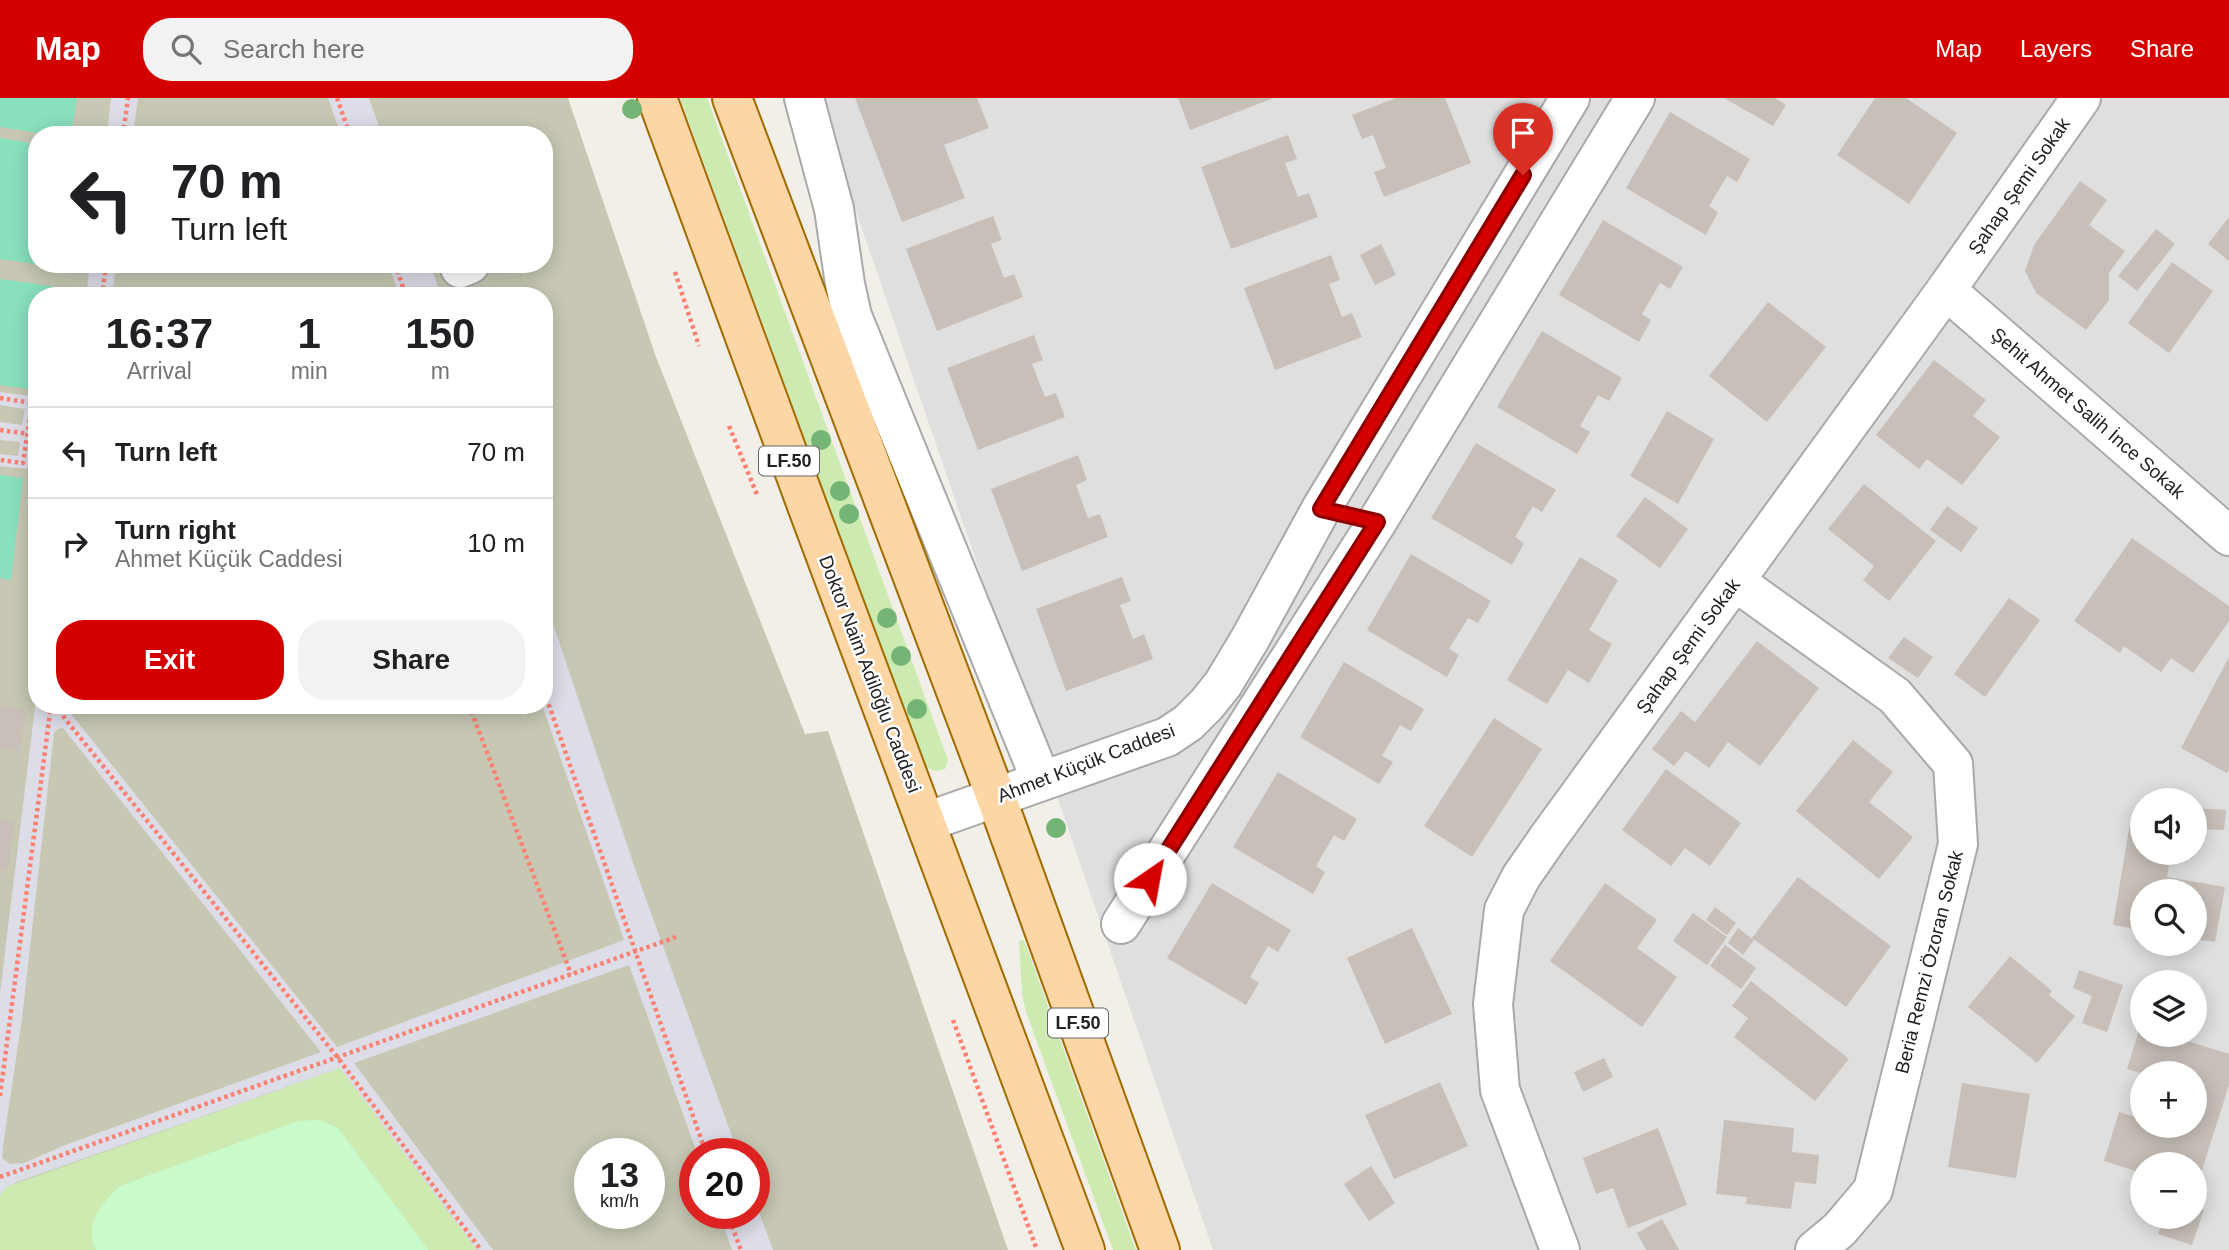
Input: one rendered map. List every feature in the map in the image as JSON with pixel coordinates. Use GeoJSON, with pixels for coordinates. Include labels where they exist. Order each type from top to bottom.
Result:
{"type":"FeatureCollection","features":[{"type":"Feature","properties":{"kind":"main road","name":"Doktor Naim Adiloğlu Caddesi"},"geometry":{"type":"LineString","coordinates":[[657,98],[781,440],[1085,1250]]}},
{"type":"Feature","properties":{"kind":"main road","name":"LF.50"},"geometry":{"type":"LineString","coordinates":[[732,98],[996,797],[1160,1250]]}},
{"type":"Feature","properties":{"kind":"street"},"geometry":{"type":"LineString","coordinates":[[804,98],[834,209],[852,316],[1041,780]]}},
{"type":"Feature","properties":{"kind":"street","name":"Ahmet Küçük Caddesi"},"geometry":{"type":"LineString","coordinates":[[926,822],[1167,737],[1198,714],[1223,684],[1321,509],[1570,98]]}},
{"type":"Feature","properties":{"kind":"street"},"geometry":{"type":"LineString","coordinates":[[1121,924],[1377,522],[1635,98]]}},
{"type":"Feature","properties":{"kind":"street","name":"Şahap Şemi Sokak"},"geometry":{"type":"LineString","coordinates":[[1560,1250],[1500,1090],[1493,1004],[1504,910],[1521,877],[1548,838],[1736,582],[2081,98]]}},
{"type":"Feature","properties":{"kind":"street","name":"Şehit Ahmet Salih İnce Sokak"},"geometry":{"type":"LineString","coordinates":[[1946,290],[2229,536]]}},
{"type":"Feature","properties":{"kind":"street"},"geometry":{"type":"LineString","coordinates":[[1321,509],[1377,522]]}},
{"type":"Feature","properties":{"kind":"street","name":"Beria Remzi Özoran Sokak"},"geometry":{"type":"LineString","coordinates":[[1736,582],[1895,696],[1953,764],[1958,844],[1873,1190],[1840,1229],[1815,1250]]}},
{"type":"Feature","properties":{"kind":"path"},"geometry":{"type":"LineString","coordinates":[[124,126],[128,98]]}},
{"type":"Feature","properties":{"kind":"path"},"geometry":{"type":"LineString","coordinates":[[337,98],[347,126]]}},
{"type":"Feature","properties":{"kind":"path"},"geometry":{"type":"LineString","coordinates":[[0,398],[28,402]]}},
{"type":"Feature","properties":{"kind":"path"},"geometry":{"type":"LineString","coordinates":[[0,460],[23,463],[28,428]]}},
{"type":"Feature","properties":{"kind":"path"},"geometry":{"type":"LineString","coordinates":[[0,430],[27,434]]}},
{"type":"Feature","properties":{"kind":"path"},"geometry":{"type":"LineString","coordinates":[[0,1096],[51,714]]}},
{"type":"Feature","properties":{"kind":"path"},"geometry":{"type":"LineString","coordinates":[[59,714],[338,1058],[481,1250]]}},
{"type":"Feature","properties":{"kind":"path"},"geometry":{"type":"LineString","coordinates":[[472,714],[571,974]]}},
{"type":"Feature","properties":{"kind":"path"},"geometry":{"type":"LineString","coordinates":[[552,714],[701,1138]]}},
{"type":"Feature","properties":{"kind":"path"},"geometry":{"type":"LineString","coordinates":[[0,1177],[679,936]]}},
{"type":"Feature","properties":{"kind":"path"},"geometry":{"type":"LineString","coordinates":[[733,1229],[741,1250]]}},
{"type":"Feature","properties":{"kind":"shaded area"},"geometry":{"type":"Polygon","coordinates":[[[0,98],[568,98],[656,357],[805,734],[828,731],[1008,1250],[0,1250],[0,98]]]}},
{"type":"Feature","properties":{"kind":"shaded area"},"geometry":{"type":"Polygon","coordinates":[[[111,98],[138,98],[134,126],[108,126],[111,98]]]}},
{"type":"Feature","properties":{"kind":"shaded area"},"geometry":{"type":"Polygon","coordinates":[[[328,98],[369,98],[379,126],[338,126],[328,98]]]}},
{"type":"Feature","properties":{"kind":"shaded area"},"geometry":{"type":"Polygon","coordinates":[[[817,98],[2229,98],[2229,1250],[1213,1250],[817,98]]]}},
{"type":"Feature","properties":{"kind":"shaded area"},"geometry":{"type":"Polygon","coordinates":[[[89,273],[115,273],[113,287],[87,287],[89,273]]]}},
{"type":"Feature","properties":{"kind":"shaded area"},"geometry":{"type":"Polygon","coordinates":[[[391,273],[433,273],[438,287],[397,287],[391,273]]]}},
{"type":"Feature","properties":{"kind":"shaded area"},"geometry":{"type":"Polygon","coordinates":[[[0,392],[28,396],[27,469],[0,466],[0,454],[18,456],[20,442],[0,440],[0,422],[22,425],[25,409],[0,405],[0,392]]]}},
{"type":"Feature","properties":{"kind":"shaded area"},"geometry":{"type":"Polygon","coordinates":[[[553,624],[638,877],[733,1138],[692,1138],[629,965],[354,1063],[493,1250],[477,1250],[340,1068],[20,1181],[6,1187],[0,1196],[0,993],[34,714],[71,714],[337,1047],[624,940],[545,714],[553,714],[553,624]],[[63,728],[54,733],[22,1019],[3,1146],[2,1158],[10,1164],[24,1163],[65,1145],[321,1052],[63,728]]]}},
{"type":"Feature","properties":{"kind":"shaded area"},"geometry":{"type":"Polygon","coordinates":[[[725,1229],[765,1229],[773,1250],[732,1250],[725,1229]]]}},
{"type":"Feature","properties":{"kind":"green space"},"geometry":{"type":"Polygon","coordinates":[[[0,98],[77,98],[72,126],[28,126],[28,131],[0,127],[0,98]]]}},
{"type":"Feature","properties":{"kind":"green space"},"geometry":{"type":"Polygon","coordinates":[[[680,98],[707,98],[948,760],[945,769],[932,770],[923,762],[680,98]]]}},
{"type":"Feature","properties":{"kind":"green space"},"geometry":{"type":"Polygon","coordinates":[[[0,138],[28,143],[28,263],[0,259],[0,138]]]}},
{"type":"Feature","properties":{"kind":"green space"},"geometry":{"type":"Polygon","coordinates":[[[0,279],[52,286],[28,287],[28,389],[0,385],[0,279]]]}},
{"type":"Feature","properties":{"kind":"green space"},"geometry":{"type":"Polygon","coordinates":[[[0,475],[23,478],[11,580],[0,578],[0,475]]]}},
{"type":"Feature","properties":{"kind":"green space"},"geometry":{"type":"Polygon","coordinates":[[[1024,940],[1136,1250],[1113,1250],[1026,1012],[1022,994],[1019,941],[1024,940]]]}},
{"type":"Feature","properties":{"kind":"green space"},"geometry":{"type":"Polygon","coordinates":[[[340,1068],[477,1250],[0,1250],[0,1196],[6,1187],[340,1068]]]}},
{"type":"Feature","properties":{"kind":"green space"},"geometry":{"type":"Polygon","coordinates":[[[319,1120],[338,1128],[428,1250],[96,1250],[92,1232],[96,1215],[120,1186],[298,1121],[319,1120]]]}},
{"type":"Feature","properties":{"kind":"building"},"geometry":{"type":"Polygon","coordinates":[[[855,98],[977,98],[989,128],[944,145],[965,198],[902,222],[855,98]]]}},
{"type":"Feature","properties":{"kind":"building"},"geometry":{"type":"Polygon","coordinates":[[[1178,98],[1274,98],[1190,130],[1178,98]]]}},
{"type":"Feature","properties":{"kind":"building"},"geometry":{"type":"Polygon","coordinates":[[[1396,98],[1445,98],[1471,163],[1384,197],[1374,172],[1386,168],[1373,135],[1362,139],[1352,115],[1396,98]]]}},
{"type":"Feature","properties":{"kind":"building"},"geometry":{"type":"Polygon","coordinates":[[[1724,98],[1775,98],[1786,105],[1773,126],[1724,98]]]}},
{"type":"Feature","properties":{"kind":"building"},"geometry":{"type":"Polygon","coordinates":[[[1875,98],[1906,98],[1957,133],[1909,204],[1837,155],[1875,98]]]}},
{"type":"Feature","properties":{"kind":"building"},"geometry":{"type":"Polygon","coordinates":[[[1670,112],[1750,159],[1737,182],[1727,176],[1709,206],[1718,212],[1706,235],[1626,188],[1670,112]]]}},
{"type":"Feature","properties":{"kind":"building"},"geometry":{"type":"Polygon","coordinates":[[[1288,135],[1297,159],[1285,163],[1298,197],[1309,193],[1318,217],[1231,249],[1201,167],[1288,135]]]}},
{"type":"Feature","properties":{"kind":"building"},"geometry":{"type":"Polygon","coordinates":[[[2080,181],[2107,200],[2089,225],[2125,251],[2109,273],[2109,300],[2086,330],[2036,293],[2025,271],[2034,245],[2080,181]]]}},
{"type":"Feature","properties":{"kind":"building"},"geometry":{"type":"Polygon","coordinates":[[[993,216],[1002,240],[991,244],[1004,278],[1014,274],[1023,297],[937,331],[906,249],[993,216]]]}},
{"type":"Feature","properties":{"kind":"building"},"geometry":{"type":"Polygon","coordinates":[[[2229,217],[2229,261],[2208,244],[2229,217]]]}},
{"type":"Feature","properties":{"kind":"building"},"geometry":{"type":"Polygon","coordinates":[[[1603,220],[1683,267],[1670,289],[1660,283],[1642,314],[1651,320],[1639,342],[1559,295],[1603,220]]]}},
{"type":"Feature","properties":{"kind":"building"},"geometry":{"type":"Polygon","coordinates":[[[2156,229],[2175,244],[2137,291],[2118,276],[2156,229]]]}},
{"type":"Feature","properties":{"kind":"building"},"geometry":{"type":"Polygon","coordinates":[[[1381,244],[1396,275],[1375,285],[1360,255],[1381,244]]]}},
{"type":"Feature","properties":{"kind":"building"},"geometry":{"type":"Polygon","coordinates":[[[1331,255],[1340,280],[1329,284],[1342,317],[1352,313],[1362,337],[1275,370],[1244,288],[1331,255]]]}},
{"type":"Feature","properties":{"kind":"building"},"geometry":{"type":"Polygon","coordinates":[[[2172,262],[2213,291],[2169,353],[2128,323],[2172,262]]]}},
{"type":"Feature","properties":{"kind":"building"},"geometry":{"type":"Polygon","coordinates":[[[1768,302],[1826,347],[1767,422],[1709,376],[1768,302]]]}},
{"type":"Feature","properties":{"kind":"building"},"geometry":{"type":"Polygon","coordinates":[[[1542,331],[1622,378],[1609,401],[1598,395],[1580,426],[1590,432],[1577,454],[1497,407],[1542,331]]]}},
{"type":"Feature","properties":{"kind":"building"},"geometry":{"type":"Polygon","coordinates":[[[1034,335],[1043,360],[1032,364],[1045,397],[1056,393],[1065,417],[978,450],[947,368],[1034,335]]]}},
{"type":"Feature","properties":{"kind":"building"},"geometry":{"type":"Polygon","coordinates":[[[1934,360],[1986,400],[1973,416],[2000,437],[1962,485],[1927,459],[1919,469],[1876,435],[1934,360]]]}},
{"type":"Feature","properties":{"kind":"building"},"geometry":{"type":"Polygon","coordinates":[[[1667,411],[1714,439],[1678,504],[1630,476],[1667,411]]]}},
{"type":"Feature","properties":{"kind":"building"},"geometry":{"type":"Polygon","coordinates":[[[1476,443],[1556,490],[1542,512],[1533,506],[1515,537],[1524,543],[1512,565],[1431,518],[1476,443]]]}},
{"type":"Feature","properties":{"kind":"building"},"geometry":{"type":"Polygon","coordinates":[[[1078,455],[1087,480],[1076,485],[1088,518],[1100,514],[1108,537],[1022,571],[991,489],[1078,455]]]}},
{"type":"Feature","properties":{"kind":"building"},"geometry":{"type":"Polygon","coordinates":[[[1864,484],[1936,541],[1889,601],[1863,580],[1874,566],[1828,529],[1864,484]]]}},
{"type":"Feature","properties":{"kind":"building"},"geometry":{"type":"Polygon","coordinates":[[[1645,497],[1688,529],[1660,568],[1616,536],[1645,497]]]}},
{"type":"Feature","properties":{"kind":"building"},"geometry":{"type":"Polygon","coordinates":[[[1947,506],[1978,528],[1961,552],[1930,530],[1947,506]]]}},
{"type":"Feature","properties":{"kind":"building"},"geometry":{"type":"Polygon","coordinates":[[[2132,538],[2229,606],[2229,621],[2193,673],[2171,658],[2161,672],[2124,646],[2120,653],[2074,621],[2132,538]]]}},
{"type":"Feature","properties":{"kind":"building"},"geometry":{"type":"Polygon","coordinates":[[[1411,554],[1491,601],[1478,623],[1468,618],[1449,649],[1459,655],[1447,677],[1367,630],[1411,554]]]}},
{"type":"Feature","properties":{"kind":"building"},"geometry":{"type":"Polygon","coordinates":[[[1580,557],[1618,580],[1589,630],[1612,644],[1589,683],[1568,670],[1547,704],[1507,680],[1580,557]]]}},
{"type":"Feature","properties":{"kind":"building"},"geometry":{"type":"Polygon","coordinates":[[[1122,577],[1131,601],[1120,605],[1133,639],[1144,634],[1153,659],[1066,691],[1036,609],[1122,577]]]}},
{"type":"Feature","properties":{"kind":"building"},"geometry":{"type":"Polygon","coordinates":[[[2009,598],[2040,620],[1985,697],[1954,674],[2009,598]]]}},
{"type":"Feature","properties":{"kind":"building"},"geometry":{"type":"Polygon","coordinates":[[[1904,637],[1933,657],[1918,678],[1888,658],[1904,637]]]}},
{"type":"Feature","properties":{"kind":"building"},"geometry":{"type":"Polygon","coordinates":[[[1757,641],[1819,688],[1760,766],[1728,742],[1709,768],[1686,751],[1674,766],[1652,749],[1681,711],[1695,722],[1757,641]]]}},
{"type":"Feature","properties":{"kind":"building"},"geometry":{"type":"Polygon","coordinates":[[[2229,657],[2229,770],[2227,773],[2181,748],[2229,657]]]}},
{"type":"Feature","properties":{"kind":"building"},"geometry":{"type":"Polygon","coordinates":[[[1344,662],[1424,709],[1411,731],[1400,725],[1382,756],[1393,762],[1379,784],[1300,737],[1344,662]]]}},
{"type":"Feature","properties":{"kind":"building"},"geometry":{"type":"Polygon","coordinates":[[[0,706],[26,710],[20,751],[0,748],[0,706]]]}},
{"type":"Feature","properties":{"kind":"building"},"geometry":{"type":"Polygon","coordinates":[[[1494,718],[1542,749],[1472,857],[1424,826],[1494,718]]]}},
{"type":"Feature","properties":{"kind":"building"},"geometry":{"type":"Polygon","coordinates":[[[1853,740],[1893,772],[1869,802],[1913,837],[1879,879],[1796,811],[1853,740]]]}},
{"type":"Feature","properties":{"kind":"building"},"geometry":{"type":"Polygon","coordinates":[[[1666,769],[1741,823],[1710,866],[1685,848],[1671,866],[1622,830],[1666,769]]]}},
{"type":"Feature","properties":{"kind":"building"},"geometry":{"type":"Polygon","coordinates":[[[1278,772],[1357,819],[1344,841],[1334,835],[1316,866],[1325,872],[1313,894],[1233,847],[1278,772]]]}},
{"type":"Feature","properties":{"kind":"building"},"geometry":{"type":"Polygon","coordinates":[[[2207,809],[2226,810],[2224,830],[2207,829],[2207,809]]]}},
{"type":"Feature","properties":{"kind":"building"},"geometry":{"type":"Polygon","coordinates":[[[0,819],[14,821],[8,870],[0,869],[0,819]]]}},
{"type":"Feature","properties":{"kind":"building"},"geometry":{"type":"Polygon","coordinates":[[[2130,823],[2130,865],[2169,865],[2167,877],[2179,879],[2130,879],[2130,928],[2113,925],[2130,823]]]}},
{"type":"Feature","properties":{"kind":"building"},"geometry":{"type":"Polygon","coordinates":[[[1798,877],[1891,946],[1846,1007],[1752,938],[1798,877]]]}},
{"type":"Feature","properties":{"kind":"building"},"geometry":{"type":"Polygon","coordinates":[[[1212,883],[1291,930],[1278,952],[1268,946],[1250,977],[1259,983],[1246,1005],[1167,958],[1212,883]]]}},
{"type":"Feature","properties":{"kind":"building"},"geometry":{"type":"Polygon","coordinates":[[[1605,883],[1657,920],[1637,948],[1677,977],[1642,1027],[1550,961],[1605,883]]]}},
{"type":"Feature","properties":{"kind":"building"},"geometry":{"type":"Polygon","coordinates":[[[2207,884],[2225,887],[2215,942],[2207,941],[2207,884]]]}},
{"type":"Feature","properties":{"kind":"building"},"geometry":{"type":"Polygon","coordinates":[[[1715,907],[1736,923],[1727,935],[1706,920],[1715,907]]]}},
{"type":"Feature","properties":{"kind":"building"},"geometry":{"type":"Polygon","coordinates":[[[1693,913],[1727,937],[1707,965],[1673,941],[1693,913]]]}},
{"type":"Feature","properties":{"kind":"building"},"geometry":{"type":"Polygon","coordinates":[[[1412,928],[1452,1014],[1385,1044],[1347,958],[1412,928]]]}},
{"type":"Feature","properties":{"kind":"building"},"geometry":{"type":"Polygon","coordinates":[[[1738,928],[1754,940],[1743,955],[1728,943],[1738,928]]]}},
{"type":"Feature","properties":{"kind":"building"},"geometry":{"type":"Polygon","coordinates":[[[1725,945],[1756,968],[1741,989],[1710,966],[1725,945]]]}},
{"type":"Feature","properties":{"kind":"building"},"geometry":{"type":"Polygon","coordinates":[[[2010,956],[2052,991],[2049,995],[2075,1016],[2037,1063],[1968,1007],[2010,956]]]}},
{"type":"Feature","properties":{"kind":"building"},"geometry":{"type":"Polygon","coordinates":[[[2079,970],[2123,985],[2107,1032],[2082,1023],[2092,996],[2073,988],[2079,970]]]}},
{"type":"Feature","properties":{"kind":"building"},"geometry":{"type":"Polygon","coordinates":[[[1751,981],[1849,1059],[1815,1101],[1734,1037],[1748,1018],[1732,1006],[1751,981]]]}},
{"type":"Feature","properties":{"kind":"building"},"geometry":{"type":"Polygon","coordinates":[[[2134,1047],[2207,1047],[2229,1054],[2229,1085],[2207,1154],[2207,1152],[2130,1152],[2130,1169],[2104,1161],[2119,1112],[2130,1115],[2130,1138],[2207,1138],[2207,1061],[2130,1061],[2130,1070],[2127,1069],[2134,1047]]]}},
{"type":"Feature","properties":{"kind":"building"},"geometry":{"type":"Polygon","coordinates":[[[1604,1058],[1613,1077],[1583,1092],[1574,1072],[1604,1058]]]}},
{"type":"Feature","properties":{"kind":"building"},"geometry":{"type":"Polygon","coordinates":[[[1440,1082],[1468,1146],[1394,1179],[1365,1115],[1440,1082]]]}},
{"type":"Feature","properties":{"kind":"building"},"geometry":{"type":"Polygon","coordinates":[[[1962,1083],[2030,1094],[2016,1178],[1948,1167],[1962,1083]]]}},
{"type":"Feature","properties":{"kind":"building"},"geometry":{"type":"Polygon","coordinates":[[[1724,1120],[1794,1128],[1792,1152],[1819,1155],[1816,1184],[1795,1182],[1791,1209],[1746,1204],[1747,1197],[1716,1194],[1724,1120]]]}},
{"type":"Feature","properties":{"kind":"building"},"geometry":{"type":"Polygon","coordinates":[[[1658,1128],[1687,1205],[1628,1228],[1613,1188],[1596,1194],[1583,1158],[1658,1128]]]}},
{"type":"Feature","properties":{"kind":"building"},"geometry":{"type":"Polygon","coordinates":[[[1371,1166],[1395,1203],[1369,1221],[1344,1184],[1371,1166]]]}},
{"type":"Feature","properties":{"kind":"building"},"geometry":{"type":"Polygon","coordinates":[[[1662,1219],[1679,1250],[1646,1250],[1637,1233],[1662,1219]]]}},
{"type":"Feature","properties":{"kind":"building"},"geometry":{"type":"Polygon","coordinates":[[[2160,1229],[2197,1229],[2192,1245],[2158,1234],[2160,1229]]]}},
{"type":"Feature","properties":{"kind":"route"},"geometry":{"type":"LineString","coordinates":[[1150,879],[1377,522],[1321,509],[1523,175]]}}]}
